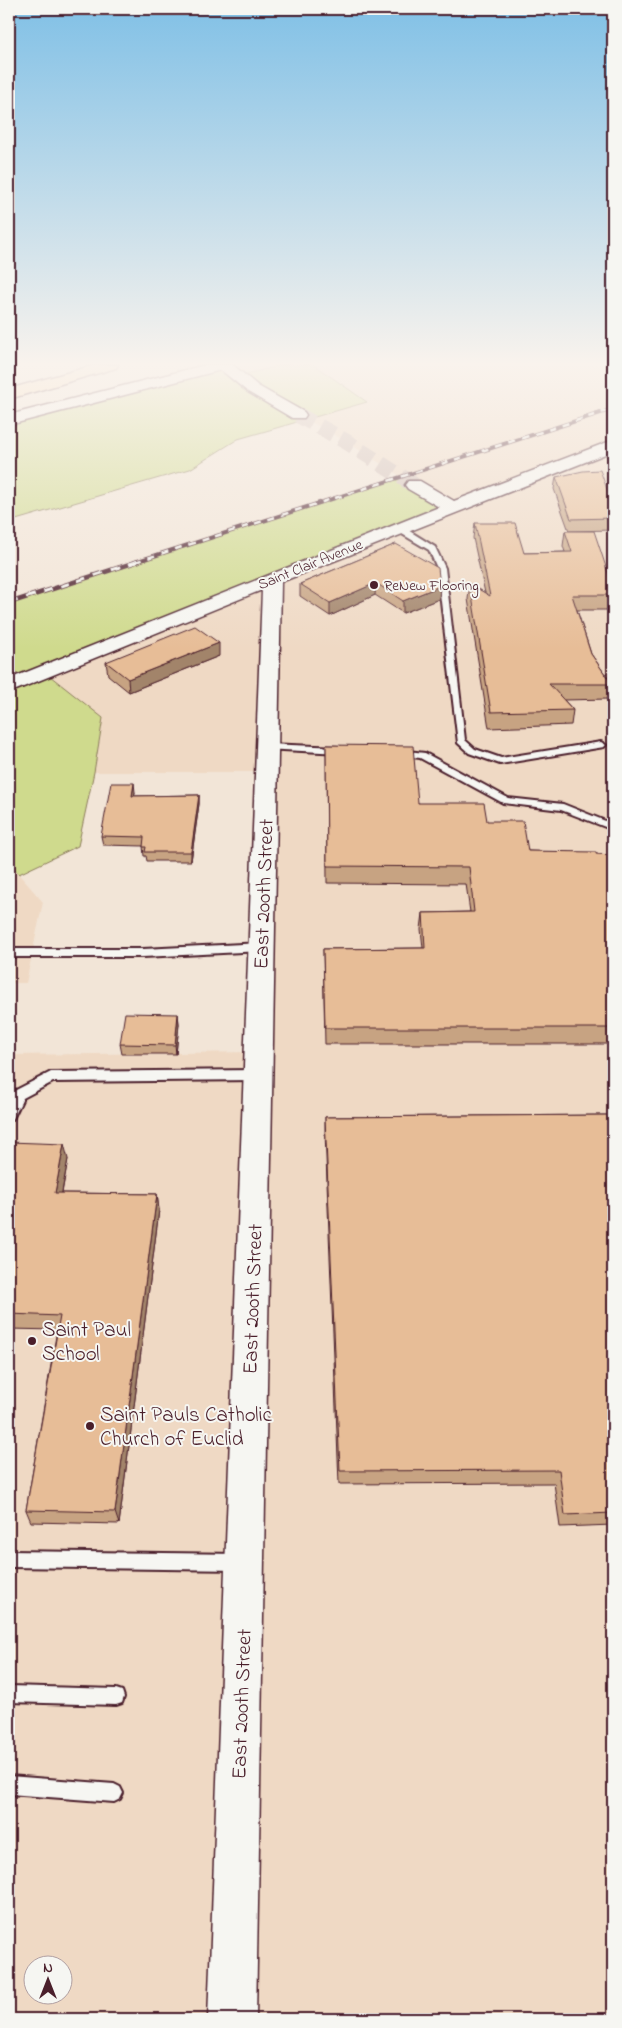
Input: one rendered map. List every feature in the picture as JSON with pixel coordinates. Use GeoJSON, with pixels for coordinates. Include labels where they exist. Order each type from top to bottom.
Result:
{"type":"FeatureCollection","features":[{"type":"Feature","properties":{"kind":"street","name":"Saint Clair Avenue"},"geometry":{"type":"LineString","coordinates":[[9,686],[272,579],[576,460]]}},
{"type":"Feature","properties":{"kind":"street"},"geometry":{"type":"LineString","coordinates":[[414,485],[453,508]]}},
{"type":"Feature","properties":{"kind":"street","name":"East 200th Street"},"geometry":{"type":"LineString","coordinates":[[232,2019],[272,579]]}},
{"type":"Feature","properties":{"kind":"lane"},"geometry":{"type":"LineString","coordinates":[[400,529],[432,549],[440,568],[462,741],[472,751],[500,761],[601,745]]}},
{"type":"Feature","properties":{"kind":"lane"},"geometry":{"type":"LineString","coordinates":[[267,748],[346,750]]}},
{"type":"Feature","properties":{"kind":"lane"},"geometry":{"type":"LineString","coordinates":[[384,752],[422,755],[506,801],[563,807],[613,827]]}},
{"type":"Feature","properties":{"kind":"lane"},"geometry":{"type":"LineString","coordinates":[[9,953],[143,953],[262,947]]}},
{"type":"Feature","properties":{"kind":"lane"},"geometry":{"type":"LineString","coordinates":[[9,1116],[14,1095],[50,1077],[258,1075]]}},
{"type":"Feature","properties":{"kind":"lane"},"geometry":{"type":"LineString","coordinates":[[9,1559],[245,1562]]}},
{"type":"Feature","properties":{"kind":"lane"},"geometry":{"type":"LineString","coordinates":[[9,1694],[116,1697]]}},
{"type":"Feature","properties":{"kind":"lane"},"geometry":{"type":"LineString","coordinates":[[9,1785],[114,1793]]}},
{"type":"Feature","properties":{"kind":"shaded area"},"geometry":{"type":"Polygon","coordinates":[[[374,460],[613,460],[613,2019],[9,2019],[9,1055],[258,1052],[266,772],[94,772],[103,718],[44,672],[414,485],[374,460]]]}},
{"type":"Feature","properties":{"kind":"shaded area"},"geometry":{"type":"Polygon","coordinates":[[[9,863],[43,902],[26,983],[9,983],[9,863]]]}},
{"type":"Feature","properties":{"kind":"green space"},"geometry":{"type":"Polygon","coordinates":[[[9,460],[205,460],[190,469],[9,522],[9,460]]]}},
{"type":"Feature","properties":{"kind":"green space"},"geometry":{"type":"Polygon","coordinates":[[[402,477],[453,508],[45,672],[103,718],[94,772],[78,846],[19,874],[9,863],[9,686],[24,680],[9,666],[9,603],[402,477]]]}},
{"type":"Feature","properties":{"kind":"building"},"geometry":{"type":"Polygon","coordinates":[[[600,470],[613,506],[613,518],[571,519],[556,477],[583,471],[600,470]]]}},
{"type":"Feature","properties":{"kind":"building"},"geometry":{"type":"Polygon","coordinates":[[[475,523],[515,523],[524,553],[572,552],[565,531],[594,531],[613,588],[613,595],[572,595],[591,654],[612,684],[549,684],[573,710],[491,712],[470,584],[490,596],[475,523]]]}},
{"type":"Feature","properties":{"kind":"building"},"geometry":{"type":"Polygon","coordinates":[[[396,544],[438,568],[440,586],[403,601],[376,583],[330,603],[300,584],[396,544]]]}},
{"type":"Feature","properties":{"kind":"building"},"geometry":{"type":"Polygon","coordinates":[[[195,626],[219,643],[128,679],[106,662],[195,626]]]}},
{"type":"Feature","properties":{"kind":"building"},"geometry":{"type":"Polygon","coordinates":[[[326,745],[413,746],[418,803],[484,803],[487,821],[523,821],[528,851],[596,852],[596,854],[613,855],[613,1028],[325,1028],[323,949],[425,948],[423,913],[474,912],[469,867],[327,866],[326,745]]]}},
{"type":"Feature","properties":{"kind":"building"},"geometry":{"type":"Polygon","coordinates":[[[111,783],[134,783],[132,796],[199,795],[191,852],[145,852],[146,847],[143,847],[144,837],[101,836],[111,783]]]}},
{"type":"Feature","properties":{"kind":"building"},"geometry":{"type":"Polygon","coordinates":[[[125,1013],[178,1014],[175,1045],[120,1044],[125,1013]]]}},
{"type":"Feature","properties":{"kind":"building"},"geometry":{"type":"Polygon","coordinates":[[[613,1115],[613,1513],[565,1515],[559,1470],[340,1471],[325,1117],[613,1115]]]}},
{"type":"Feature","properties":{"kind":"building","name":"Saint Pauls Catholic Church of Euclid"},"geometry":{"type":"Polygon","coordinates":[[[9,1142],[64,1144],[55,1193],[157,1194],[115,1512],[26,1510],[60,1316],[9,1314],[9,1142]]]}},
{"type":"Feature","properties":{"kind":"tunnel"},"geometry":{"type":"LineString","coordinates":[[374,460],[414,485]]}},
{"type":"Feature","properties":{"kind":"railway"},"geometry":{"type":"LineString","coordinates":[[135,562],[455,460]]}},
{"type":"Feature","properties":{"kind":"railway"},"geometry":{"type":"LineString","coordinates":[[9,603],[139,561]]}},
{"type":"Feature","properties":{"kind":"place","name":"ReNew Flooring"},"geometry":{"type":"Point","coordinates":[374,585]}},
{"type":"Feature","properties":{"kind":"place","name":"Saint Paul School"},"geometry":{"type":"Point","coordinates":[32,1341]}},
{"type":"Feature","properties":{"kind":"place","name":"Saint Pauls Catholic Church of Euclid"},"geometry":{"type":"Point","coordinates":[90,1426]}}]}
